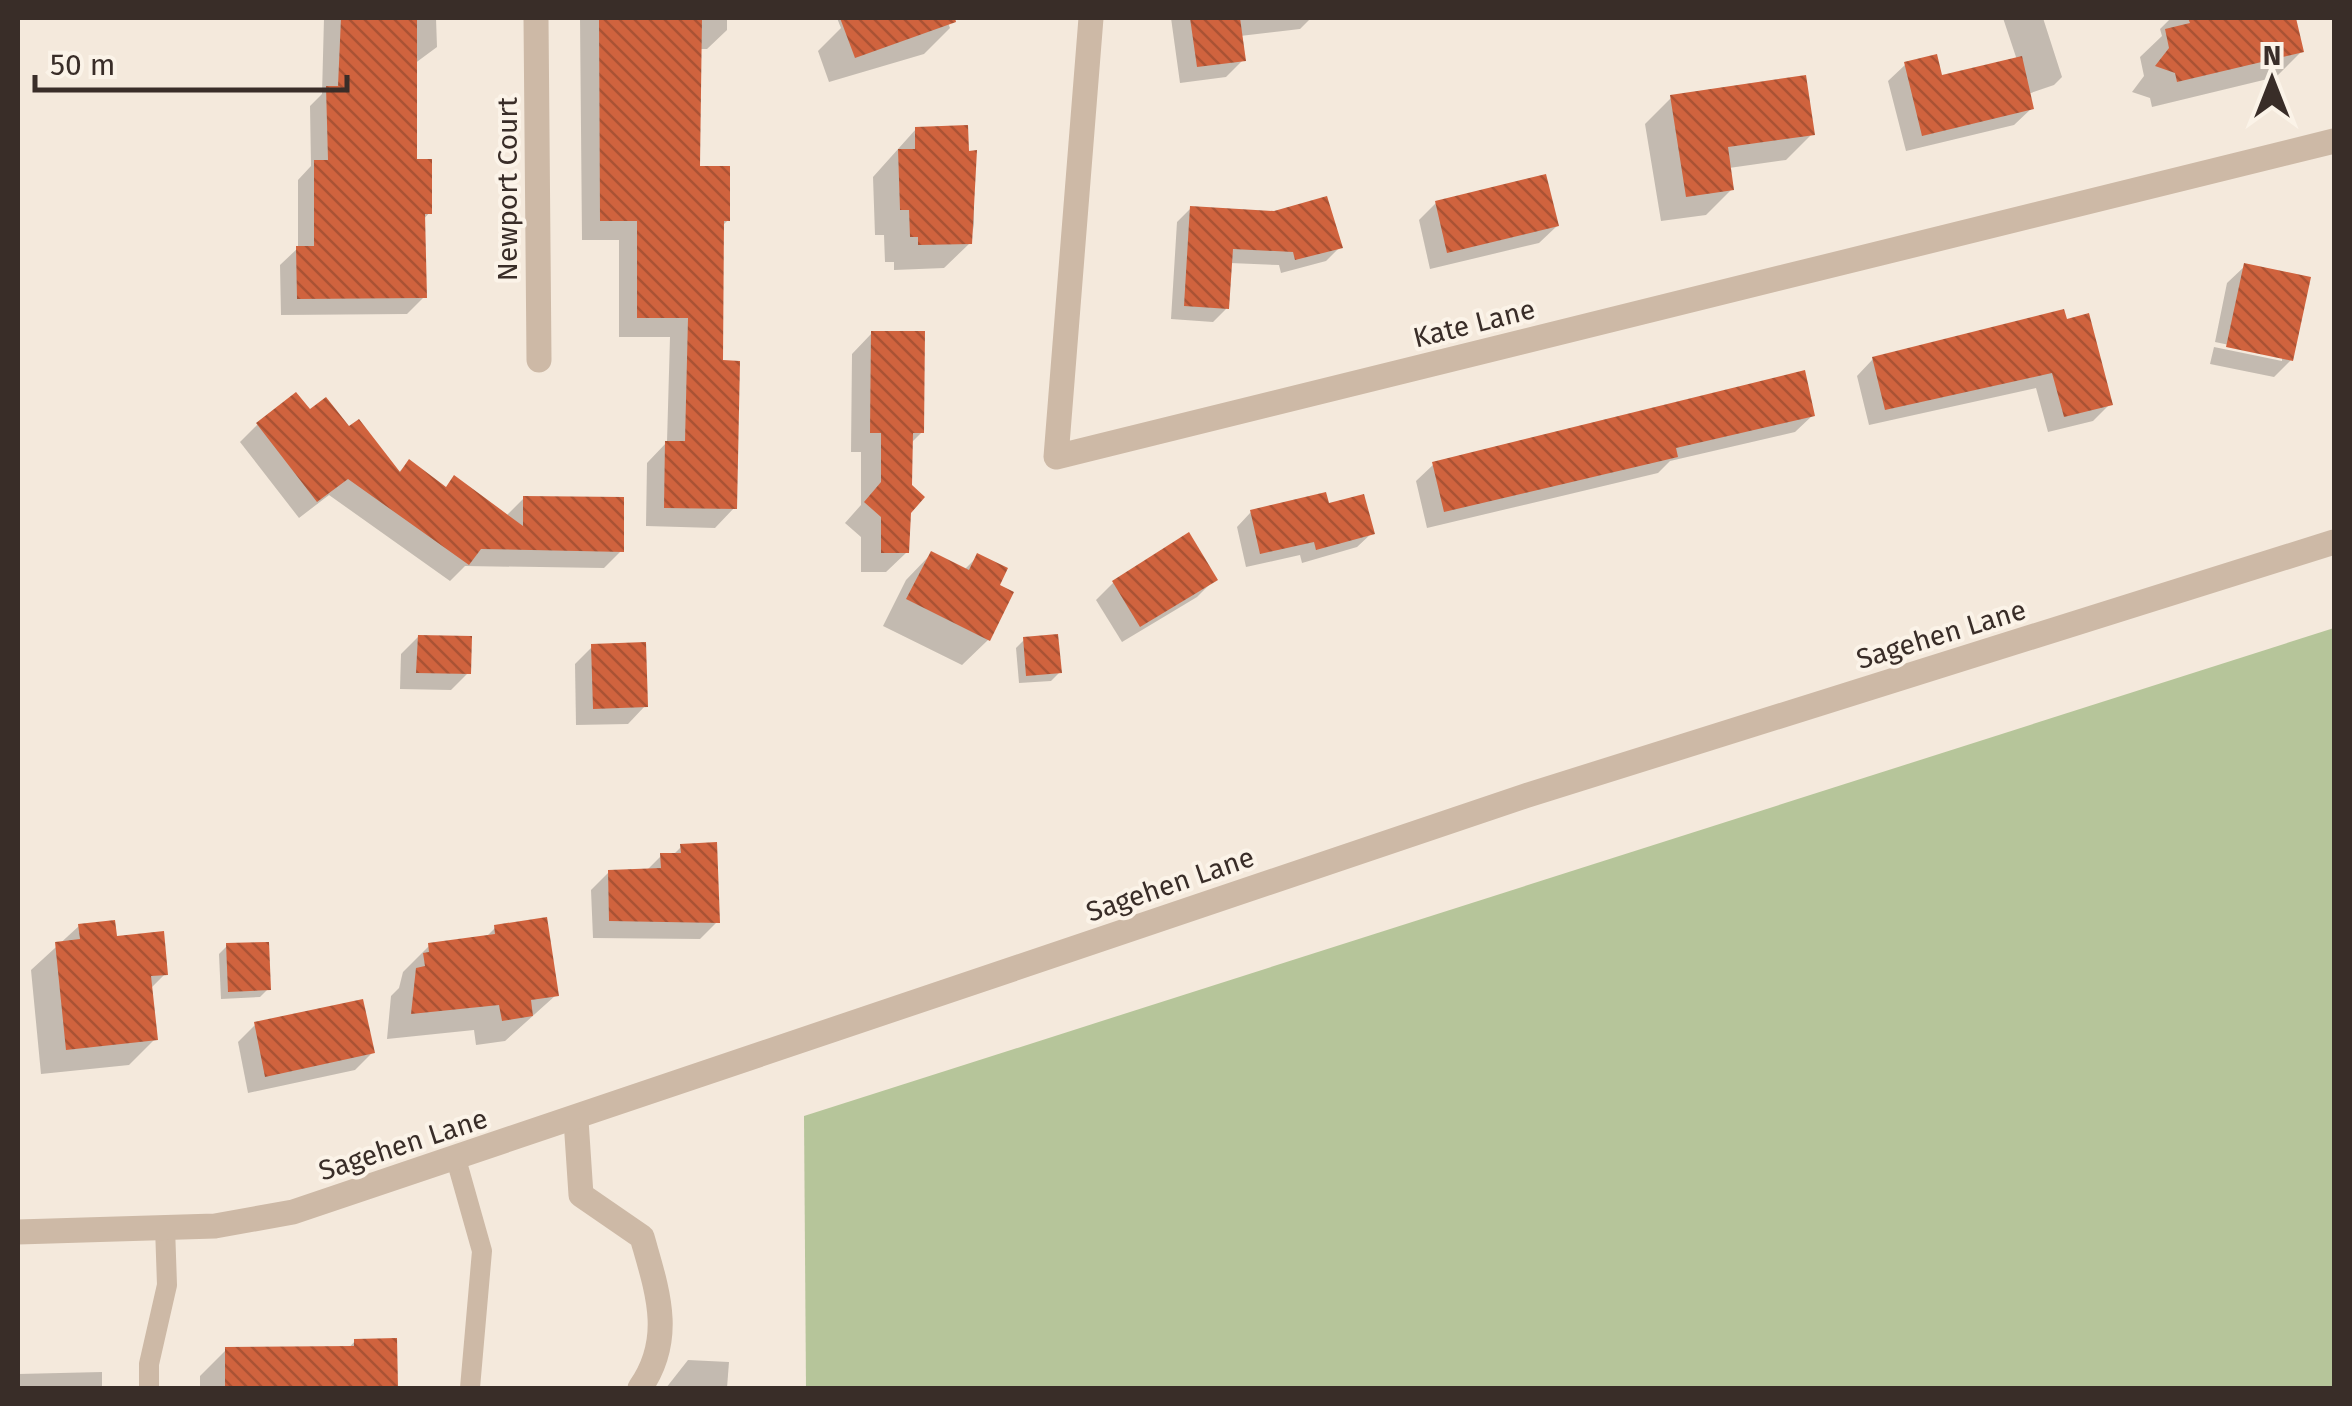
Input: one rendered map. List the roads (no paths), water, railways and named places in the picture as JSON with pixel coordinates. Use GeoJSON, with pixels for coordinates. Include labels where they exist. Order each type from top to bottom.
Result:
{"type":"FeatureCollection","features":[{"type":"Feature","properties":{"kind":"street","name":"Newport Court"},"geometry":{"type":"LineString","coordinates":[[536,18],[538,360]]}},
{"type":"Feature","properties":{"kind":"street","name":"Kate Lane"},"geometry":{"type":"LineString","coordinates":[[1091,18],[1056,457],[2334,141]]}},
{"type":"Feature","properties":{"kind":"street","name":"Sagehen Lane"},"geometry":{"type":"LineString","coordinates":[[18,1232],[215,1226],[293,1212],[576,1120],[1525,796],[2334,542]]}},
{"type":"Feature","properties":{"kind":"street"},"geometry":{"type":"LineString","coordinates":[[576,1120],[581,1195],[642,1237],[663,1312],[650,1374],[640,1388]]}},
{"type":"Feature","properties":{"kind":"lane"},"geometry":{"type":"LineString","coordinates":[[456,1159],[482,1252],[470,1388]]}},
{"type":"Feature","properties":{"kind":"lane"},"geometry":{"type":"LineString","coordinates":[[149,1388],[149,1364],[167,1285],[165,1227]]}}]}
